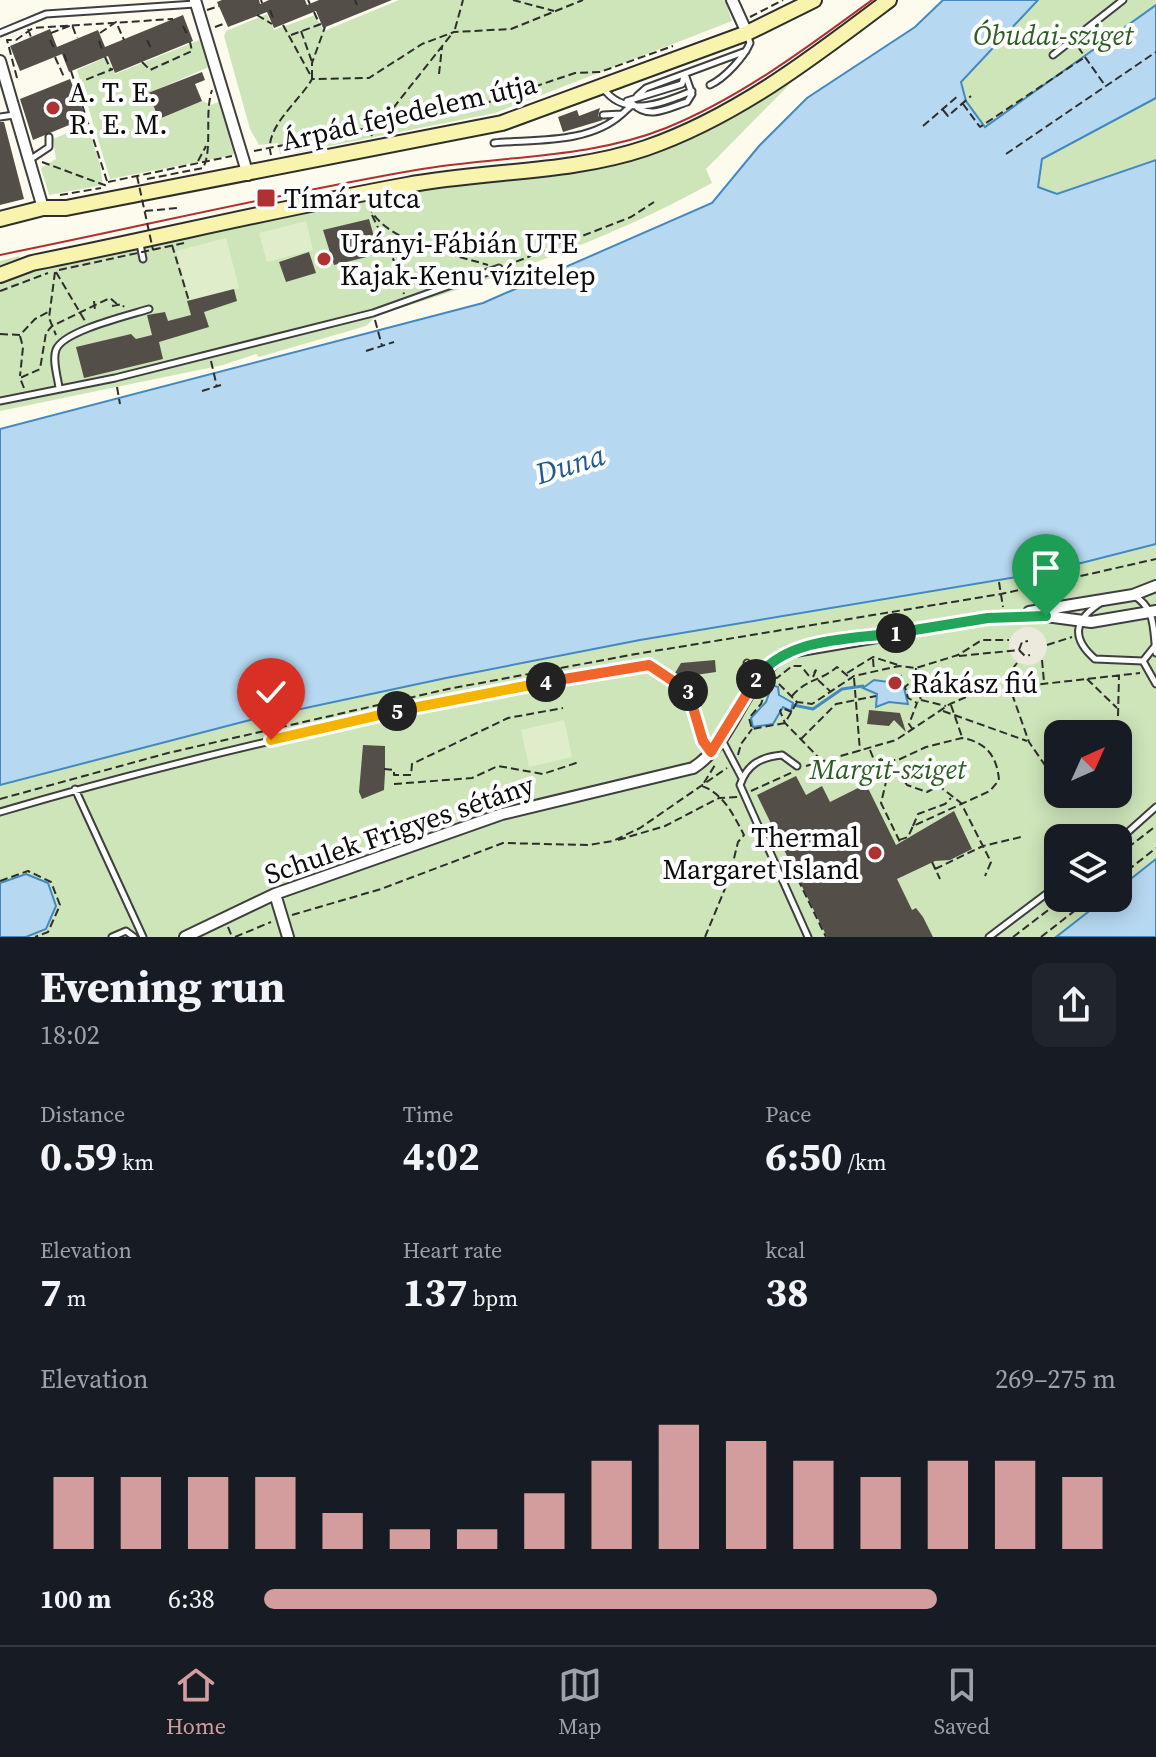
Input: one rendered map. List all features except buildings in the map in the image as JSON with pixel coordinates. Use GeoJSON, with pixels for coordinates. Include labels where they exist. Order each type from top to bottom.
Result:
{"type":"FeatureCollection","features":[{"type":"Feature","properties":{"kind":"main road","name":"Árpád fejedelem útja"},"geometry":{"type":"LineString","coordinates":[[0,219],[41,204],[66,208],[248,175],[502,123],[603,88],[814,0]]}},
{"type":"Feature","properties":{"kind":"main road"},"geometry":{"type":"LineString","coordinates":[[0,275],[32,263],[324,199],[409,184],[565,167],[646,148],[738,105],[889,0]]}},
{"type":"Feature","properties":{"kind":"street"},"geometry":{"type":"LineString","coordinates":[[732,0],[744,27]]}},
{"type":"Feature","properties":{"kind":"street"},"geometry":{"type":"LineString","coordinates":[[195,2],[248,175]]}},
{"type":"Feature","properties":{"kind":"street"},"geometry":{"type":"LineString","coordinates":[[0,61],[41,204]]}},
{"type":"Feature","properties":{"kind":"street","name":"Schulek Frigyes sétány"},"geometry":{"type":"LineString","coordinates":[[185,937],[275,894],[502,814],[676,774],[701,763],[759,676],[773,661],[801,648],[1004,617],[1153,590]]}},
{"type":"Feature","properties":{"kind":"street","name":"Schulek Frigyes sétány"},"geometry":{"type":"LineString","coordinates":[[1004,617],[1046,616],[1080,621],[1154,610]]}},
{"type":"Feature","properties":{"kind":"street"},"geometry":{"type":"LineString","coordinates":[[275,894],[288,937]]}},
{"type":"Feature","properties":{"kind":"lane"},"geometry":{"type":"LineString","coordinates":[[1053,55],[1123,0]]}},
{"type":"Feature","properties":{"kind":"lane"},"geometry":{"type":"LineString","coordinates":[[0,33],[46,14],[195,2]]}},
{"type":"Feature","properties":{"kind":"lane"},"geometry":{"type":"LineString","coordinates":[[710,85],[724,79],[746,51],[750,43],[744,27]]}},
{"type":"Feature","properties":{"kind":"lane"},"geometry":{"type":"LineString","coordinates":[[685,74],[746,51]]}},
{"type":"Feature","properties":{"kind":"lane"},"geometry":{"type":"LineString","coordinates":[[603,88],[609,96],[635,106],[656,106],[692,91],[685,74]]}},
{"type":"Feature","properties":{"kind":"lane"},"geometry":{"type":"LineString","coordinates":[[626,101],[682,84],[685,74]]}},
{"type":"Feature","properties":{"kind":"lane"},"geometry":{"type":"LineString","coordinates":[[494,143],[585,134],[611,124],[635,106]]}},
{"type":"Feature","properties":{"kind":"lane"},"geometry":{"type":"LineString","coordinates":[[635,106],[641,119]]}},
{"type":"Feature","properties":{"kind":"lane"},"geometry":{"type":"LineString","coordinates":[[603,115],[622,114]]}},
{"type":"Feature","properties":{"kind":"lane"},"geometry":{"type":"LineString","coordinates":[[0,117],[14,115]]}},
{"type":"Feature","properties":{"kind":"lane"},"geometry":{"type":"LineString","coordinates":[[27,161],[49,147],[49,137]]}},
{"type":"Feature","properties":{"kind":"lane"},"geometry":{"type":"LineString","coordinates":[[139,241],[143,259]]}},
{"type":"Feature","properties":{"kind":"lane"},"geometry":{"type":"LineString","coordinates":[[0,401],[115,378],[373,313],[499,268]]}},
{"type":"Feature","properties":{"kind":"lane"},"geometry":{"type":"LineString","coordinates":[[59,388],[55,353],[60,345],[89,328],[149,309]]}},
{"type":"Feature","properties":{"kind":"lane"},"geometry":{"type":"LineString","coordinates":[[1133,595],[1154,610],[1156,653]]}},
{"type":"Feature","properties":{"kind":"lane"},"geometry":{"type":"LineString","coordinates":[[1111,599],[1091,609],[1080,621],[1077,636],[1095,659],[1143,661]]}},
{"type":"Feature","properties":{"kind":"lane"},"geometry":{"type":"LineString","coordinates":[[1143,661],[1155,646]]}},
{"type":"Feature","properties":{"kind":"lane"},"geometry":{"type":"LineString","coordinates":[[1143,661],[1156,684]]}},
{"type":"Feature","properties":{"kind":"lane"},"geometry":{"type":"LineString","coordinates":[[747,663],[759,676]]}},
{"type":"Feature","properties":{"kind":"lane"},"geometry":{"type":"LineString","coordinates":[[0,812],[75,789],[374,716],[638,666],[655,668],[687,690],[696,706],[703,741],[711,752]]}},
{"type":"Feature","properties":{"kind":"lane"},"geometry":{"type":"LineString","coordinates":[[721,737],[742,778],[742,796],[808,937]]}},
{"type":"Feature","properties":{"kind":"lane"},"geometry":{"type":"LineString","coordinates":[[742,778],[750,767],[770,756],[782,755],[797,766]]}},
{"type":"Feature","properties":{"kind":"lane"},"geometry":{"type":"LineString","coordinates":[[75,789],[143,937]]}},
{"type":"Feature","properties":{"kind":"lane"},"geometry":{"type":"LineString","coordinates":[[1132,828],[1156,807]]}},
{"type":"Feature","properties":{"kind":"lane"},"geometry":{"type":"LineString","coordinates":[[989,937],[1044,896]]}},
{"type":"Feature","properties":{"kind":"lane"},"geometry":{"type":"LineString","coordinates":[[112,937],[126,931],[134,937]]}},
{"type":"Feature","properties":{"kind":"path"},"geometry":{"type":"LineString","coordinates":[[355,0],[357,5]]}},
{"type":"Feature","properties":{"kind":"path"},"geometry":{"type":"LineString","coordinates":[[368,141],[454,32],[463,0]]}},
{"type":"Feature","properties":{"kind":"path"},"geometry":{"type":"LineString","coordinates":[[513,0],[555,11]]}},
{"type":"Feature","properties":{"kind":"path"},"geometry":{"type":"LineString","coordinates":[[564,8],[566,0]]}},
{"type":"Feature","properties":{"kind":"path"},"geometry":{"type":"LineString","coordinates":[[312,79],[369,78],[422,44],[454,32],[511,29],[583,0]]}},
{"type":"Feature","properties":{"kind":"path"},"geometry":{"type":"LineString","coordinates":[[744,27],[783,0]]}},
{"type":"Feature","properties":{"kind":"path"},"geometry":{"type":"LineString","coordinates":[[210,9],[219,6]]}},
{"type":"Feature","properties":{"kind":"path"},"geometry":{"type":"LineString","coordinates":[[270,10],[273,18]]}},
{"type":"Feature","properties":{"kind":"path"},"geometry":{"type":"LineString","coordinates":[[290,35],[320,24],[314,12]]}},
{"type":"Feature","properties":{"kind":"path"},"geometry":{"type":"LineString","coordinates":[[257,15],[272,24]]}},
{"type":"Feature","properties":{"kind":"path"},"geometry":{"type":"LineString","coordinates":[[17,78],[7,40],[16,40],[29,30],[173,19]]}},
{"type":"Feature","properties":{"kind":"path"},"geometry":{"type":"LineString","coordinates":[[100,33],[116,22]]}},
{"type":"Feature","properties":{"kind":"path"},"geometry":{"type":"LineString","coordinates":[[116,22],[124,40]]}},
{"type":"Feature","properties":{"kind":"path"},"geometry":{"type":"LineString","coordinates":[[215,27],[226,23]]}},
{"type":"Feature","properties":{"kind":"path"},"geometry":{"type":"LineString","coordinates":[[51,33],[72,25]]}},
{"type":"Feature","properties":{"kind":"path"},"geometry":{"type":"LineString","coordinates":[[72,25],[77,38]]}},
{"type":"Feature","properties":{"kind":"path"},"geometry":{"type":"LineString","coordinates":[[283,25],[312,79]]}},
{"type":"Feature","properties":{"kind":"path"},"geometry":{"type":"LineString","coordinates":[[183,26],[187,34]]}},
{"type":"Feature","properties":{"kind":"path"},"geometry":{"type":"LineString","coordinates":[[312,63],[325,27]]}},
{"type":"Feature","properties":{"kind":"path"},"geometry":{"type":"LineString","coordinates":[[29,30],[31,37]]}},
{"type":"Feature","properties":{"kind":"path"},"geometry":{"type":"LineString","coordinates":[[272,157],[269,148],[286,113],[312,79],[312,63],[301,31]]}},
{"type":"Feature","properties":{"kind":"path"},"geometry":{"type":"LineString","coordinates":[[1073,39],[1105,85]]}},
{"type":"Feature","properties":{"kind":"path"},"geometry":{"type":"LineString","coordinates":[[50,40],[54,48]]}},
{"type":"Feature","properties":{"kind":"path"},"geometry":{"type":"LineString","coordinates":[[147,40],[151,48]]}},
{"type":"Feature","properties":{"kind":"path"},"geometry":{"type":"LineString","coordinates":[[99,41],[102,49]]}},
{"type":"Feature","properties":{"kind":"path"},"geometry":{"type":"LineString","coordinates":[[142,62],[150,70],[189,54],[192,51],[190,42]]}},
{"type":"Feature","properties":{"kind":"path"},"geometry":{"type":"LineString","coordinates":[[439,74],[442,45]]}},
{"type":"Feature","properties":{"kind":"path"},"geometry":{"type":"LineString","coordinates":[[0,53],[11,50]]}},
{"type":"Feature","properties":{"kind":"path"},"geometry":{"type":"LineString","coordinates":[[1006,154],[1156,52]]}},
{"type":"Feature","properties":{"kind":"path"},"geometry":{"type":"LineString","coordinates":[[64,54],[67,62]]}},
{"type":"Feature","properties":{"kind":"path"},"geometry":{"type":"LineString","coordinates":[[55,57],[64,77]]}},
{"type":"Feature","properties":{"kind":"path"},"geometry":{"type":"LineString","coordinates":[[75,84],[112,69],[105,57]]}},
{"type":"Feature","properties":{"kind":"path"},"geometry":{"type":"LineString","coordinates":[[963,104],[980,127],[1085,57]]}},
{"type":"Feature","properties":{"kind":"path"},"geometry":{"type":"LineString","coordinates":[[108,182],[477,106],[575,73],[600,72],[639,58]]}},
{"type":"Feature","properties":{"kind":"path"},"geometry":{"type":"LineString","coordinates":[[71,71],[108,187]]}},
{"type":"Feature","properties":{"kind":"path"},"geometry":{"type":"LineString","coordinates":[[41,204],[203,168],[207,162],[205,114],[211,79]]}},
{"type":"Feature","properties":{"kind":"path"},"geometry":{"type":"LineString","coordinates":[[923,126],[959,95]]}},
{"type":"Feature","properties":{"kind":"path"},"geometry":{"type":"LineString","coordinates":[[943,110],[948,116],[971,96]]}},
{"type":"Feature","properties":{"kind":"path"},"geometry":{"type":"LineString","coordinates":[[196,164],[207,145]]}},
{"type":"Feature","properties":{"kind":"path"},"geometry":{"type":"LineString","coordinates":[[27,161],[50,163],[108,187]]}},
{"type":"Feature","properties":{"kind":"path"},"geometry":{"type":"LineString","coordinates":[[137,176],[153,251]]}},
{"type":"Feature","properties":{"kind":"path"},"geometry":{"type":"LineString","coordinates":[[368,202],[395,263],[405,303]]}},
{"type":"Feature","properties":{"kind":"path"},"geometry":{"type":"LineString","coordinates":[[372,214],[408,239],[436,252],[499,268],[631,217],[654,202]]}},
{"type":"Feature","properties":{"kind":"path"},"geometry":{"type":"LineString","coordinates":[[145,211],[176,207]]}},
{"type":"Feature","properties":{"kind":"path"},"geometry":{"type":"LineString","coordinates":[[0,291],[57,270],[184,243]]}},
{"type":"Feature","properties":{"kind":"path"},"geometry":{"type":"LineString","coordinates":[[172,244],[189,301]]}},
{"type":"Feature","properties":{"kind":"path"},"geometry":{"type":"LineString","coordinates":[[57,270],[49,311],[60,345]]}},
{"type":"Feature","properties":{"kind":"path"},"geometry":{"type":"LineString","coordinates":[[57,270],[80,314]]}},
{"type":"Feature","properties":{"kind":"path"},"geometry":{"type":"LineString","coordinates":[[110,298],[118,305]]}},
{"type":"Feature","properties":{"kind":"path"},"geometry":{"type":"LineString","coordinates":[[94,301],[95,310]]}},
{"type":"Feature","properties":{"kind":"path"},"geometry":{"type":"LineString","coordinates":[[112,306],[122,304],[129,315]]}},
{"type":"Feature","properties":{"kind":"path"},"geometry":{"type":"LineString","coordinates":[[0,334],[20,335],[35,319],[49,311]]}},
{"type":"Feature","properties":{"kind":"path"},"geometry":{"type":"LineString","coordinates":[[373,313],[382,346]]}},
{"type":"Feature","properties":{"kind":"path"},"geometry":{"type":"LineString","coordinates":[[20,335],[23,347],[20,378]]}},
{"type":"Feature","properties":{"kind":"path"},"geometry":{"type":"LineString","coordinates":[[366,351],[394,342]]}},
{"type":"Feature","properties":{"kind":"path"},"geometry":{"type":"LineString","coordinates":[[209,352],[217,387]]}},
{"type":"Feature","properties":{"kind":"path"},"geometry":{"type":"LineString","coordinates":[[115,378],[120,404]]}},
{"type":"Feature","properties":{"kind":"path"},"geometry":{"type":"LineString","coordinates":[[202,391],[221,385]]}},
{"type":"Feature","properties":{"kind":"path"},"geometry":{"type":"LineString","coordinates":[[999,582],[1003,604]]}},
{"type":"Feature","properties":{"kind":"path"},"geometry":{"type":"LineString","coordinates":[[1047,645],[1077,636]]}},
{"type":"Feature","properties":{"kind":"path"},"geometry":{"type":"LineString","coordinates":[[873,657],[916,668],[958,655],[982,640],[1009,640]]}},
{"type":"Feature","properties":{"kind":"path"},"geometry":{"type":"LineString","coordinates":[[1019,650],[1022,642],[1028,641]]}},
{"type":"Feature","properties":{"kind":"path"},"geometry":{"type":"LineString","coordinates":[[958,655],[989,655],[1019,650]]}},
{"type":"Feature","properties":{"kind":"path"},"geometry":{"type":"LineString","coordinates":[[1019,650],[1025,656],[1030,655]]}},
{"type":"Feature","properties":{"kind":"path"},"geometry":{"type":"LineString","coordinates":[[846,674],[873,657]]}},
{"type":"Feature","properties":{"kind":"path"},"geometry":{"type":"LineString","coordinates":[[873,657],[874,674]]}},
{"type":"Feature","properties":{"kind":"path"},"geometry":{"type":"LineString","coordinates":[[1042,660],[1045,684]]}},
{"type":"Feature","properties":{"kind":"path"},"geometry":{"type":"LineString","coordinates":[[1017,663],[1006,677],[1029,742],[1044,764]]}},
{"type":"Feature","properties":{"kind":"path"},"geometry":{"type":"LineString","coordinates":[[778,683],[779,675],[792,666],[801,666],[832,693]]}},
{"type":"Feature","properties":{"kind":"path"},"geometry":{"type":"LineString","coordinates":[[820,760],[785,723],[780,711],[782,708],[812,704],[852,677],[899,666]]}},
{"type":"Feature","properties":{"kind":"path"},"geometry":{"type":"LineString","coordinates":[[791,697],[797,686],[837,667],[852,677],[856,688],[860,751]]}},
{"type":"Feature","properties":{"kind":"path"},"geometry":{"type":"LineString","coordinates":[[916,668],[915,678],[921,700]]}},
{"type":"Feature","properties":{"kind":"path"},"geometry":{"type":"LineString","coordinates":[[613,841],[665,826],[719,798],[742,796],[820,760],[870,749],[913,731],[949,705],[980,691],[1149,672]]}},
{"type":"Feature","properties":{"kind":"path"},"geometry":{"type":"LineString","coordinates":[[813,679],[814,673]]}},
{"type":"Feature","properties":{"kind":"path"},"geometry":{"type":"LineString","coordinates":[[1118,716],[1120,674]]}},
{"type":"Feature","properties":{"kind":"path"},"geometry":{"type":"LineString","coordinates":[[915,678],[905,687],[908,698],[917,703]]}},
{"type":"Feature","properties":{"kind":"path"},"geometry":{"type":"LineString","coordinates":[[1086,678],[1117,708]]}},
{"type":"Feature","properties":{"kind":"path"},"geometry":{"type":"LineString","coordinates":[[778,683],[795,706]]}},
{"type":"Feature","properties":{"kind":"path"},"geometry":{"type":"LineString","coordinates":[[741,744],[752,729],[751,713],[761,704],[768,684],[778,683]]}},
{"type":"Feature","properties":{"kind":"path"},"geometry":{"type":"LineString","coordinates":[[801,739],[831,707],[857,698],[876,696]]}},
{"type":"Feature","properties":{"kind":"path"},"geometry":{"type":"LineString","coordinates":[[913,731],[909,724],[921,700],[949,705],[957,718],[962,738]]}},
{"type":"Feature","properties":{"kind":"path"},"geometry":{"type":"LineString","coordinates":[[752,729],[772,728],[785,723],[795,706]]}},
{"type":"Feature","properties":{"kind":"path"},"geometry":{"type":"LineString","coordinates":[[384,769],[394,770],[394,775],[411,775],[412,764],[508,718],[563,708]]}},
{"type":"Feature","properties":{"kind":"path"},"geometry":{"type":"LineString","coordinates":[[941,711],[1029,742]]}},
{"type":"Feature","properties":{"kind":"path"},"geometry":{"type":"LineString","coordinates":[[870,749],[874,760],[891,761],[962,738],[986,748],[998,766],[999,780],[990,791],[913,826]]}},
{"type":"Feature","properties":{"kind":"path"},"geometry":{"type":"LineString","coordinates":[[705,937],[729,879],[738,842],[744,835],[730,807],[702,786],[725,749]]}},
{"type":"Feature","properties":{"kind":"path"},"geometry":{"type":"LineString","coordinates":[[891,761],[906,783],[927,792],[939,786],[961,803],[991,862],[985,876]]}},
{"type":"Feature","properties":{"kind":"path"},"geometry":{"type":"LineString","coordinates":[[394,784],[472,778],[498,766],[543,774],[579,762]]}},
{"type":"Feature","properties":{"kind":"path","name":"Schulek Frigyes sétány"},"geometry":{"type":"LineString","coordinates":[[234,937],[284,917],[381,889],[503,843],[588,845],[613,841],[640,828],[733,764]]}},
{"type":"Feature","properties":{"kind":"path"},"geometry":{"type":"LineString","coordinates":[[899,772],[886,782],[881,803],[900,841],[908,837],[918,814],[945,804],[952,797]]}},
{"type":"Feature","properties":{"kind":"path"},"geometry":{"type":"LineString","coordinates":[[1132,844],[1156,826]]}},
{"type":"Feature","properties":{"kind":"path"},"geometry":{"type":"LineString","coordinates":[[935,869],[983,846],[1021,837]]}},
{"type":"Feature","properties":{"kind":"path"},"geometry":{"type":"LineString","coordinates":[[1132,867],[1156,848]]}},
{"type":"Feature","properties":{"kind":"path"},"geometry":{"type":"LineString","coordinates":[[932,862],[940,879]]}},
{"type":"Feature","properties":{"kind":"path"},"geometry":{"type":"LineString","coordinates":[[776,870],[790,863],[826,937]]}},
{"type":"Feature","properties":{"kind":"path"},"geometry":{"type":"LineString","coordinates":[[0,881],[28,871],[51,882],[60,905],[48,932],[35,937]]}},
{"type":"Feature","properties":{"kind":"path"},"geometry":{"type":"LineString","coordinates":[[1013,937],[1046,912]]}},
{"type":"Feature","properties":{"kind":"path"},"geometry":{"type":"LineString","coordinates":[[1041,937],[1073,912]]}},
{"type":"Feature","properties":{"kind":"path"},"geometry":{"type":"LineString","coordinates":[[228,927],[234,937]]}},
{"type":"Feature","properties":{"kind":"green space"},"geometry":{"type":"Polygon","coordinates":[[[399,0],[725,0],[732,21],[495,113],[295,153],[280,154],[278,143],[259,145],[250,129],[224,36],[226,31],[267,14],[274,30],[315,15],[324,31],[399,0]]]}},
{"type":"Feature","properties":{"kind":"green space","name":"Óbudai-sziget"},"geometry":{"type":"Polygon","coordinates":[[[1038,0],[1156,0],[1156,5],[985,127],[966,101],[961,82],[1038,0]]]}},
{"type":"Feature","properties":{"kind":"green space"},"geometry":{"type":"Polygon","coordinates":[[[202,39],[209,67],[149,93],[159,119],[202,101],[211,105],[221,101],[235,150],[233,155],[110,179],[77,70],[107,57],[115,74],[202,39]]]}},
{"type":"Feature","properties":{"kind":"green space"},"geometry":{"type":"Polygon","coordinates":[[[791,83],[706,169],[712,183],[590,241],[376,316],[366,326],[259,357],[256,354],[223,365],[0,411],[0,261],[19,256],[27,273],[393,188],[581,173],[664,149],[713,128],[791,83]]]}},
{"type":"Feature","properties":{"kind":"green space","name":"Óbudai-sziget"},"geometry":{"type":"Polygon","coordinates":[[[1156,98],[1156,160],[1057,194],[1038,187],[1042,159],[1156,98]]]}},
{"type":"Feature","properties":{"kind":"green space"},"geometry":{"type":"Polygon","coordinates":[[[87,125],[100,164],[103,185],[49,195],[41,168],[56,159],[53,139],[87,125]]]}},
{"type":"Feature","properties":{"kind":"green space"},"geometry":{"type":"Polygon","coordinates":[[[306,221],[313,250],[267,262],[259,233],[306,221]]]}},
{"type":"Feature","properties":{"kind":"green space"},"geometry":{"type":"Polygon","coordinates":[[[226,238],[239,288],[190,301],[176,251],[226,238]]]}},
{"type":"Feature","properties":{"kind":"green space","name":"Margit-sziget"},"geometry":{"type":"Polygon","coordinates":[[[1156,544],[1156,859],[1132,878],[1132,824],[1044,824],[1044,912],[1088,912],[1056,937],[0,937],[0,785],[254,719],[640,640],[1046,572],[1156,544]]]}},
{"type":"Feature","properties":{"kind":"green space"},"geometry":{"type":"Polygon","coordinates":[[[564,720],[572,757],[529,767],[521,730],[564,720]]]}},
{"type":"Feature","properties":{"kind":"shaded area"},"geometry":{"type":"Polygon","coordinates":[[[1028,627],[1042,632],[1047,646],[1042,660],[1028,665],[1014,660],[1009,646],[1014,632],[1028,627]]]}},
{"type":"Feature","properties":{"kind":"water","name":"Duna"},"geometry":{"type":"Polygon","coordinates":[[[943,0],[1038,0],[961,82],[966,101],[985,127],[1156,5],[1156,98],[1042,159],[1038,187],[1057,194],[1156,160],[1156,544],[1046,572],[640,640],[446,678],[254,719],[0,785],[0,429],[483,303],[712,203],[759,146],[807,98],[915,27],[943,0]]]}},
{"type":"Feature","properties":{"kind":"water"},"geometry":{"type":"Polygon","coordinates":[[[901,676],[908,704],[889,702],[876,707],[877,694],[863,688],[874,680],[888,682],[901,676]]]}},
{"type":"Feature","properties":{"kind":"water"},"geometry":{"type":"Polygon","coordinates":[[[772,685],[778,687],[779,695],[793,703],[791,711],[783,707],[773,724],[753,727],[751,718],[766,702],[772,685]]]}},
{"type":"Feature","properties":{"kind":"water"},"geometry":{"type":"Polygon","coordinates":[[[1156,859],[1156,937],[1056,937],[1088,912],[1132,912],[1132,878],[1156,859]]]}},
{"type":"Feature","properties":{"kind":"water"},"geometry":{"type":"Polygon","coordinates":[[[26,874],[48,883],[56,906],[46,929],[26,937],[0,937],[0,883],[26,874]]]}},
{"type":"Feature","properties":{"kind":"waterway"},"geometry":{"type":"LineString","coordinates":[[793,705],[813,709],[842,689],[863,686]]}},
{"type":"Feature","properties":{"kind":"tram line"},"geometry":{"type":"LineString","coordinates":[[0,255],[364,179],[448,165],[574,151],[636,138],[693,116],[747,87],[872,0]]}},
{"type":"Feature","properties":{"kind":"place","name":"A. T. E. R. E. M."},"geometry":{"type":"Point","coordinates":[53,108]}},
{"type":"Feature","properties":{"kind":"place","name":"Tímár utca"},"geometry":{"type":"Point","coordinates":[266,198]}},
{"type":"Feature","properties":{"kind":"place","name":"Urányi-Fábián UTE Kajak-Kenu vízitelep"},"geometry":{"type":"Point","coordinates":[324,259]}},
{"type":"Feature","properties":{"kind":"place","name":"Rákász fiú"},"geometry":{"type":"Point","coordinates":[895,683]}},
{"type":"Feature","properties":{"kind":"place","name":"Thermal Margaret Island"},"geometry":{"type":"Point","coordinates":[875,853]}},
{"type":"Feature","properties":{"kind":"route"},"geometry":{"type":"LineString","coordinates":[[271,740],[505,690],[649,665],[664,672],[692,696],[703,741],[711,752],[759,676],[773,661],[789,652],[988,618],[1046,616]]}}]}
